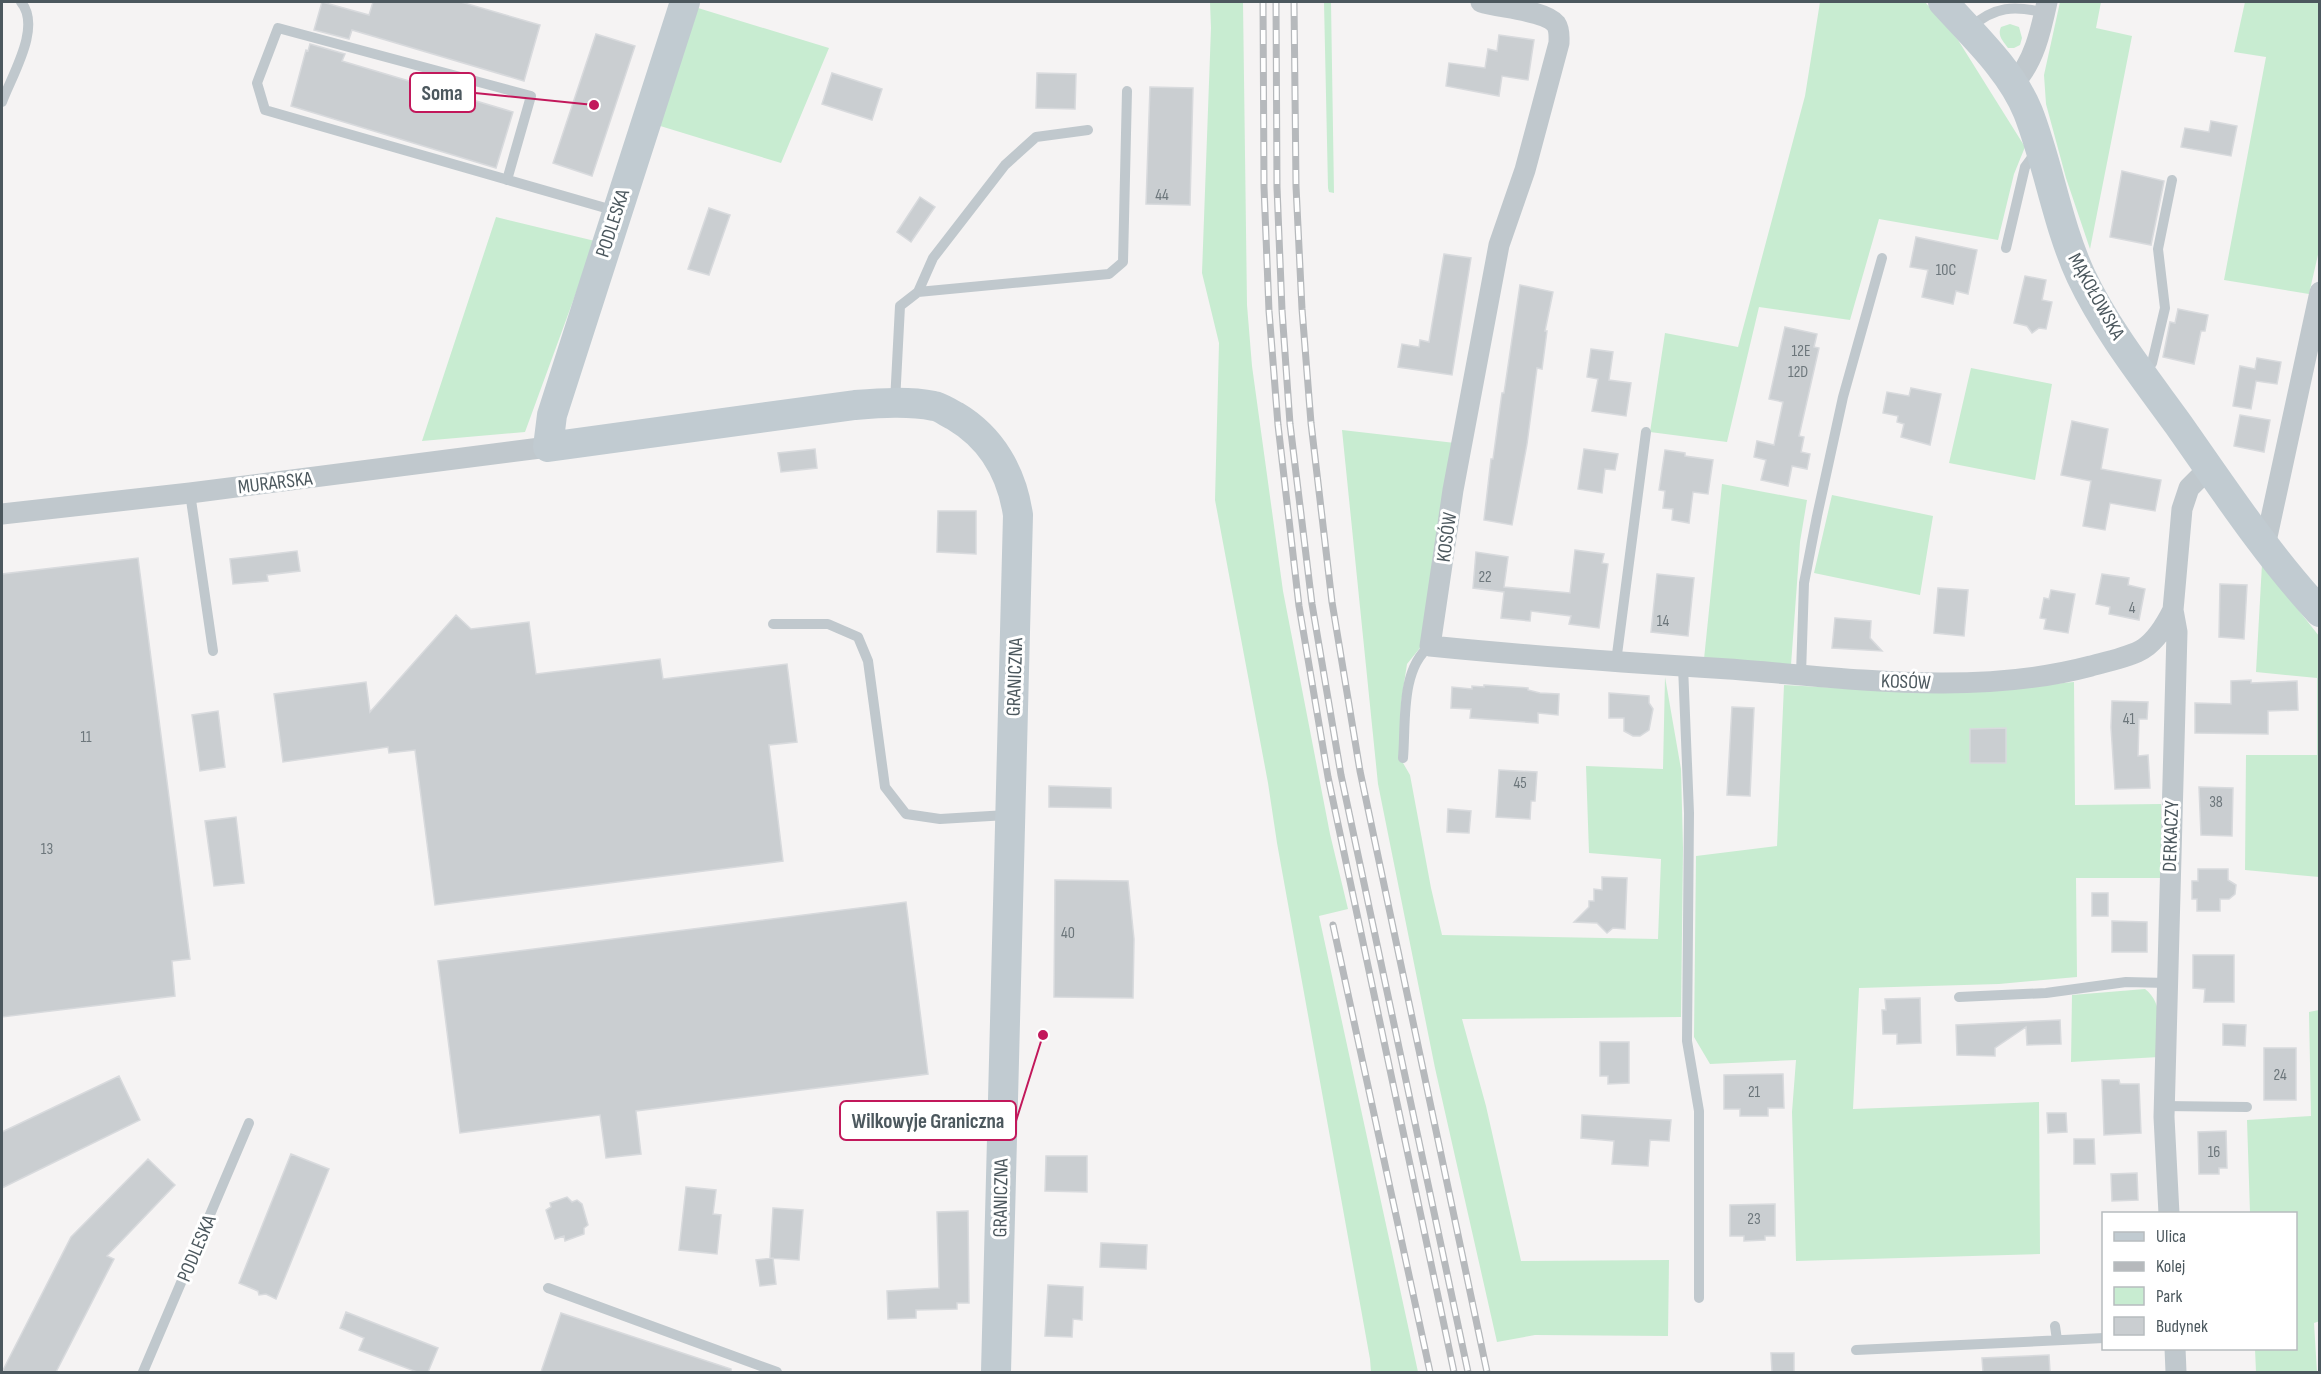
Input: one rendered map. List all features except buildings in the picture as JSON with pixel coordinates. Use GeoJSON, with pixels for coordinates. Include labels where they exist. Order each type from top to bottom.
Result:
{"type":"FeatureCollection","features":[{"type":"Feature","properties":{"kind":"street","name":"PODLESKA"},"geometry":{"type":"LineString","coordinates":[[548,447],[552,415],[685,2]]}},
{"type":"Feature","properties":{"kind":"street","name":"KOSÓW"},"geometry":{"type":"LineString","coordinates":[[1481,2],[1543,16],[1555,23],[1559,31],[1559,43],[1525,170],[1499,245],[1453,490],[1430,646],[1544,658],[1965,683],[2057,675],[2117,659],[2143,649],[2165,625],[2173,610]]}},
{"type":"Feature","properties":{"kind":"street","name":"MĄKOŁOWSKA"},"geometry":{"type":"LineString","coordinates":[[1942,2],[2013,84],[2028,111],[2058,213],[2082,277],[2096,303],[2144,376],[2265,546],[2319,612]]}},
{"type":"Feature","properties":{"kind":"street"},"geometry":{"type":"LineString","coordinates":[[2013,84],[2022,75],[2031,59],[2046,7]]}},
{"type":"Feature","properties":{"kind":"street"},"geometry":{"type":"LineString","coordinates":[[2265,546],[2319,292]]}},
{"type":"Feature","properties":{"kind":"street","name":"GRANICZNA"},"geometry":{"type":"LineString","coordinates":[[548,447],[855,405],[895,402],[936,406],[963,421],[986,441],[1006,472],[1014,491],[1018,515],[996,1372]]}},
{"type":"Feature","properties":{"kind":"street","name":"MURARSKA"},"geometry":{"type":"LineString","coordinates":[[2,514],[190,494],[548,447]]}},
{"type":"Feature","properties":{"kind":"street","name":"DERKACZY"},"geometry":{"type":"LineString","coordinates":[[2169,1212],[2164,1106],[2177,632],[2173,610],[2182,509],[2189,488],[2209,468]]}},
{"type":"Feature","properties":{"kind":"street"},"geometry":{"type":"LineString","coordinates":[[2175,1350],[2176,1372]]}},
{"type":"Feature","properties":{"kind":"lane"},"geometry":{"type":"LineString","coordinates":[[2,102],[30,32],[30,19],[21,2]]}},
{"type":"Feature","properties":{"kind":"lane"},"geometry":{"type":"LineString","coordinates":[[1968,30],[1981,18],[2001,10],[2046,7]]}},
{"type":"Feature","properties":{"kind":"lane"},"geometry":{"type":"LineString","coordinates":[[507,180],[531,96],[278,28],[257,83],[265,110],[616,212]]}},
{"type":"Feature","properties":{"kind":"lane"},"geometry":{"type":"LineString","coordinates":[[918,292],[1109,274],[1123,262],[1127,91]]}},
{"type":"Feature","properties":{"kind":"lane"},"geometry":{"type":"LineString","coordinates":[[895,402],[900,306],[918,292],[933,258],[1005,165],[1036,137],[1088,130]]}},
{"type":"Feature","properties":{"kind":"lane"},"geometry":{"type":"LineString","coordinates":[[2006,248],[2025,167],[2039,148]]}},
{"type":"Feature","properties":{"kind":"lane"},"geometry":{"type":"LineString","coordinates":[[2144,376],[2152,363],[2165,308],[2158,249],[2172,180]]}},
{"type":"Feature","properties":{"kind":"lane"},"geometry":{"type":"LineString","coordinates":[[1801,674],[1804,583],[1808,561],[1843,397],[1882,258]]}},
{"type":"Feature","properties":{"kind":"lane"},"geometry":{"type":"LineString","coordinates":[[1616,662],[1646,432]]}},
{"type":"Feature","properties":{"kind":"lane"},"geometry":{"type":"LineString","coordinates":[[190,494],[213,651]]}},
{"type":"Feature","properties":{"kind":"lane"},"geometry":{"type":"LineString","coordinates":[[774,624],[828,624],[858,637],[868,661],[885,788],[906,814],[940,819],[1010,815]]}},
{"type":"Feature","properties":{"kind":"lane"},"geometry":{"type":"LineString","coordinates":[[1403,758],[1410,676],[1416,661],[1430,646]]}},
{"type":"Feature","properties":{"kind":"lane"},"geometry":{"type":"LineString","coordinates":[[1683,666],[1689,813],[1687,1041],[1699,1111],[1699,1298]]}},
{"type":"Feature","properties":{"kind":"lane"},"geometry":{"type":"LineString","coordinates":[[1959,997],[2046,993],[2126,982],[2167,983]]}},
{"type":"Feature","properties":{"kind":"lane"},"geometry":{"type":"LineString","coordinates":[[2164,1106],[2247,1107]]}},
{"type":"Feature","properties":{"kind":"lane","name":"PODLESKA"},"geometry":{"type":"LineString","coordinates":[[142,1372],[249,1123]]}},
{"type":"Feature","properties":{"kind":"lane"},"geometry":{"type":"LineString","coordinates":[[548,1288],[777,1372]]}},
{"type":"Feature","properties":{"kind":"lane"},"geometry":{"type":"LineString","coordinates":[[2055,1326],[2057,1340]]}},
{"type":"Feature","properties":{"kind":"lane"},"geometry":{"type":"LineString","coordinates":[[1856,1350],[2102,1338]]}},
{"type":"Feature","properties":{"kind":"green space"},"geometry":{"type":"Polygon","coordinates":[[[1210,2],[1243,2],[1247,305],[1252,366],[1283,591],[1330,834],[1348,909],[1319,916],[1418,1372],[1371,1372],[1268,783],[1215,500],[1219,343],[1202,273],[1210,2]]]}},
{"type":"Feature","properties":{"kind":"green space"},"geometry":{"type":"Polygon","coordinates":[[[1324,2],[1331,2],[1334,193],[1329,192],[1328,188],[1324,2]]]}},
{"type":"Feature","properties":{"kind":"green space"},"geometry":{"type":"Polygon","coordinates":[[[1820,2],[1925,2],[1958,40],[2025,147],[2014,174],[1998,240],[1879,219],[1850,320],[1759,307],[1727,442],[1650,432],[1665,333],[1738,347],[1805,96],[1820,2]]]}},
{"type":"Feature","properties":{"kind":"green space"},"geometry":{"type":"Polygon","coordinates":[[[2060,2],[2101,2],[2096,28],[2132,36],[2090,249],[2066,178],[2046,104],[2044,75],[2060,2]]]}},
{"type":"Feature","properties":{"kind":"green space"},"geometry":{"type":"Polygon","coordinates":[[[2245,2],[2319,2],[2320,246],[2309,294],[2224,280],[2266,57],[2234,52],[2245,2]]]}},
{"type":"Feature","properties":{"kind":"green space"},"geometry":{"type":"Polygon","coordinates":[[[698,8],[829,48],[781,163],[657,125],[698,8]]]}},
{"type":"Feature","properties":{"kind":"green space"},"geometry":{"type":"Polygon","coordinates":[[[2010,24],[2019,27],[2022,38],[2020,45],[2014,48],[2008,48],[2000,36],[2001,27],[2010,24]]]}},
{"type":"Feature","properties":{"kind":"green space"},"geometry":{"type":"Polygon","coordinates":[[[496,217],[595,241],[525,432],[422,441],[496,217]]]}},
{"type":"Feature","properties":{"kind":"green space"},"geometry":{"type":"Polygon","coordinates":[[[1971,368],[2052,384],[2035,480],[1949,463],[1971,368]]]}},
{"type":"Feature","properties":{"kind":"green space"},"geometry":{"type":"Polygon","coordinates":[[[1342,430],[1455,443],[1424,643],[1407,664],[1401,703],[1399,756],[1410,775],[1442,935],[1658,939],[1661,859],[1589,853],[1586,766],[1663,769],[1665,677],[1681,769],[1683,848],[1681,1017],[1462,1019],[1486,1106],[1521,1261],[1669,1260],[1668,1336],[1535,1335],[1497,1342],[1435,1068],[1378,784],[1342,430]]]}},
{"type":"Feature","properties":{"kind":"green space"},"geometry":{"type":"Polygon","coordinates":[[[1722,484],[1807,500],[1800,542],[1791,665],[1704,659],[1722,484]]]}},
{"type":"Feature","properties":{"kind":"green space"},"geometry":{"type":"Polygon","coordinates":[[[1832,495],[1933,516],[1920,595],[1814,573],[1832,495]]]}},
{"type":"Feature","properties":{"kind":"green space"},"geometry":{"type":"Polygon","coordinates":[[[2262,564],[2319,636],[2319,877],[2245,870],[2246,755],[2317,755],[2317,678],[2256,672],[2262,564]]]}},
{"type":"Feature","properties":{"kind":"green space"},"geometry":{"type":"Polygon","coordinates":[[[2074,682],[2075,805],[2161,804],[2162,878],[2076,878],[2077,977],[1999,984],[1859,988],[1853,1109],[2039,1102],[2040,1254],[1796,1261],[1792,1112],[1796,1060],[1710,1064],[1694,1037],[1696,856],[1777,846],[1784,685],[1928,693],[1992,690],[2074,682]]]}},
{"type":"Feature","properties":{"kind":"green space"},"geometry":{"type":"Polygon","coordinates":[[[2145,989],[2156,1003],[2160,1020],[2159,1057],[2071,1062],[2072,995],[2145,989]]]}},
{"type":"Feature","properties":{"kind":"green space"},"geometry":{"type":"Polygon","coordinates":[[[2319,1010],[2320,1321],[2314,1323],[2317,1372],[2256,1372],[2255,1350],[2297,1350],[2297,1212],[2250,1212],[2247,1120],[2311,1116],[2309,1012],[2319,1010]]]}},
{"type":"Feature","properties":{"kind":"railway"},"geometry":{"type":"LineString","coordinates":[[1263,2],[1264,187],[1269,311],[1278,425],[1299,606],[1328,777],[1454,1372]]}},
{"type":"Feature","properties":{"kind":"railway"},"geometry":{"type":"LineString","coordinates":[[1276,2],[1277,187],[1282,310],[1290,424],[1312,604],[1341,775],[1468,1372]]}},
{"type":"Feature","properties":{"kind":"railway"},"geometry":{"type":"LineString","coordinates":[[1294,2],[1296,186],[1302,309],[1311,423],[1332,602],[1360,771],[1487,1372]]}},
{"type":"Feature","properties":{"kind":"railway"},"geometry":{"type":"LineString","coordinates":[[1333,925],[1430,1372]]}},
{"type":"Feature","properties":{"kind":"place","name":"Soma"},"geometry":{"type":"Point","coordinates":[594,105]}},
{"type":"Feature","properties":{"kind":"place","name":"Wilkowyje Graniczna"},"geometry":{"type":"Point","coordinates":[1043,1035]}}]}
